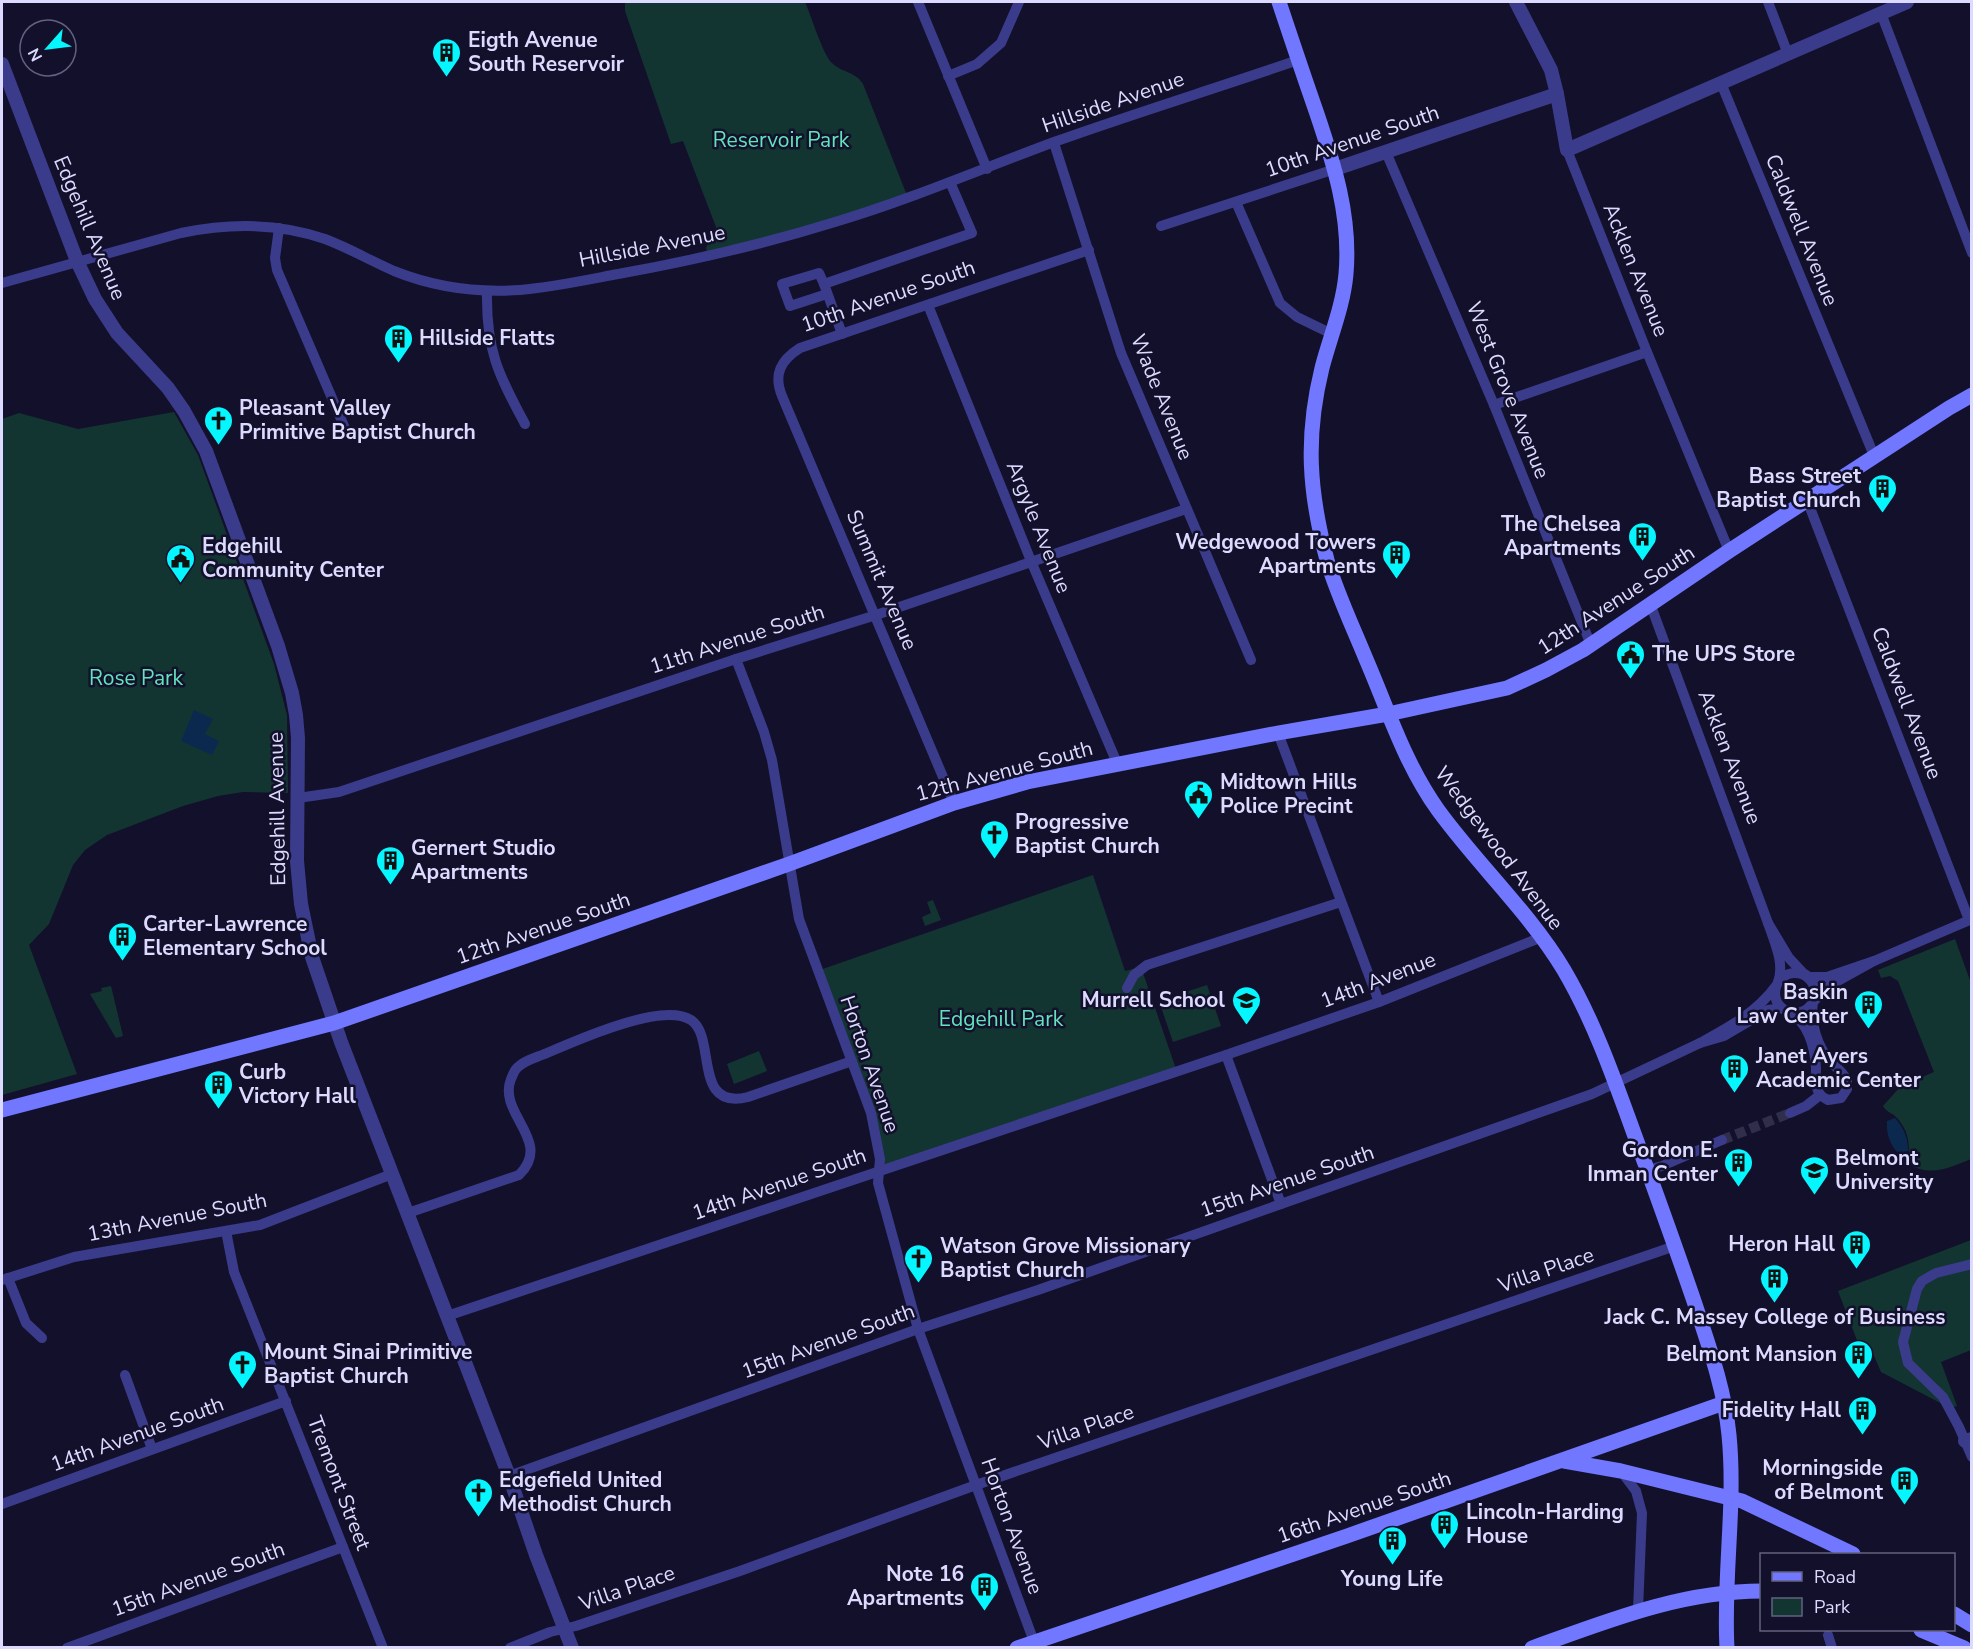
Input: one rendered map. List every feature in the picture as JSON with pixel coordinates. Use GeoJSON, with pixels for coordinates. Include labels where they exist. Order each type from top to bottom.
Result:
{"type":"FeatureCollection","features":[{"type":"Feature","properties":{"kind":"main road","name":"Wedgewood Avenue"},"geometry":{"type":"LineString","coordinates":[[1279,2],[1335,169],[1346,220],[1346,273],[1340,310],[1312,412],[1309,454],[1315,505],[1328,563],[1388,714],[1416,774],[1437,809],[1542,937],[1565,971],[1584,1008],[1615,1084],[1675,1246],[1717,1370],[1731,1455],[1725,1592],[1727,1647]]}},
{"type":"Feature","properties":{"kind":"main road","name":"12th Avenue South"},"geometry":{"type":"LineString","coordinates":[[2,1110],[334,1023],[789,864],[954,803],[1027,782],[1117,763],[1388,714],[1507,688],[1591,645],[1729,551],[1971,395]]}},
{"type":"Feature","properties":{"kind":"main road","name":"16th Avenue South"},"geometry":{"type":"LineString","coordinates":[[1017,1647],[1035,1644],[1724,1403]]}},
{"type":"Feature","properties":{"kind":"main road"},"geometry":{"type":"LineString","coordinates":[[1561,1460],[1621,1471],[1742,1501],[1851,1553]]}},
{"type":"Feature","properties":{"kind":"main road"},"geometry":{"type":"LineString","coordinates":[[1532,1647],[1638,1610],[1725,1592],[1760,1591]]}},
{"type":"Feature","properties":{"kind":"main road"},"geometry":{"type":"LineString","coordinates":[[1955,1615],[1971,1625]]}},
{"type":"Feature","properties":{"kind":"main road"},"geometry":{"type":"LineString","coordinates":[[1926,1631],[1965,1647]]}},
{"type":"Feature","properties":{"kind":"street"},"geometry":{"type":"LineString","coordinates":[[918,2],[987,169]]}},
{"type":"Feature","properties":{"kind":"street"},"geometry":{"type":"LineString","coordinates":[[948,76],[977,64],[1001,43],[1019,2]]}},
{"type":"Feature","properties":{"kind":"street","name":"Acklen Avenue"},"geometry":{"type":"LineString","coordinates":[[1516,2],[1551,70],[1567,150],[1729,551]]}},
{"type":"Feature","properties":{"kind":"street"},"geometry":{"type":"LineString","coordinates":[[1768,2],[1788,54]]}},
{"type":"Feature","properties":{"kind":"street"},"geometry":{"type":"LineString","coordinates":[[1567,150],[1907,2]]}},
{"type":"Feature","properties":{"kind":"street"},"geometry":{"type":"LineString","coordinates":[[1881,13],[1971,252]]}},
{"type":"Feature","properties":{"kind":"street","name":"Hillside Avenue"},"geometry":{"type":"LineString","coordinates":[[2,283],[195,230],[237,226],[297,231],[336,243],[416,279],[487,292],[535,288],[646,269],[729,251],[835,222],[1054,143],[1298,60]]}},
{"type":"Feature","properties":{"kind":"street","name":"Edgehill Avenue"},"geometry":{"type":"LineString","coordinates":[[2,64],[77,261],[104,314],[117,333],[168,388],[184,411],[206,451],[280,652],[292,693],[298,738],[297,861],[302,913],[312,957],[334,1023],[509,1476],[533,1547],[572,1647]]}},
{"type":"Feature","properties":{"kind":"street","name":"Caldwell Avenue"},"geometry":{"type":"LineString","coordinates":[[1721,83],[1875,458]]}},
{"type":"Feature","properties":{"kind":"street","name":"10th Avenue South"},"geometry":{"type":"LineString","coordinates":[[1161,226],[1557,94]]}},
{"type":"Feature","properties":{"kind":"street","name":"Wade Avenue"},"geometry":{"type":"LineString","coordinates":[[1054,143],[1121,353],[1251,660]]}},
{"type":"Feature","properties":{"kind":"street","name":"West Grove Avenue"},"geometry":{"type":"LineString","coordinates":[[1386,152],[1494,405],[1591,645]]}},
{"type":"Feature","properties":{"kind":"street"},"geometry":{"type":"LineString","coordinates":[[842,334],[826,289],[972,233],[950,182]]}},
{"type":"Feature","properties":{"kind":"street"},"geometry":{"type":"LineString","coordinates":[[1236,202],[1280,303],[1296,317],[1332,334]]}},
{"type":"Feature","properties":{"kind":"street"},"geometry":{"type":"LineString","coordinates":[[279,228],[275,258],[277,270],[347,433]]}},
{"type":"Feature","properties":{"kind":"street","name":"10th Avenue South"},"geometry":{"type":"LineString","coordinates":[[778,371],[787,357],[800,348],[1089,250]]}},
{"type":"Feature","properties":{"kind":"street"},"geometry":{"type":"LineString","coordinates":[[487,292],[489,340],[495,363],[525,424]]}},
{"type":"Feature","properties":{"kind":"street","name":"Argyle Avenue"},"geometry":{"type":"LineString","coordinates":[[928,304],[1031,561],[1117,763]]}},
{"type":"Feature","properties":{"kind":"street"},"geometry":{"type":"LineString","coordinates":[[1494,405],[1647,352]]}},
{"type":"Feature","properties":{"kind":"street","name":"Summit Avenue"},"geometry":{"type":"LineString","coordinates":[[778,371],[780,391],[954,803]]}},
{"type":"Feature","properties":{"kind":"street","name":"Caldwell Avenue"},"geometry":{"type":"LineString","coordinates":[[1808,500],[1970,920]]}},
{"type":"Feature","properties":{"kind":"street","name":"11th Avenue South"},"geometry":{"type":"LineString","coordinates":[[298,798],[339,792],[736,659],[876,615],[1186,509]]}},
{"type":"Feature","properties":{"kind":"street","name":"Acklen Avenue"},"geometry":{"type":"LineString","coordinates":[[1651,606],[1768,923],[1780,963],[1777,984]]}},
{"type":"Feature","properties":{"kind":"street","name":"Horton Avenue"},"geometry":{"type":"LineString","coordinates":[[736,659],[764,732],[772,760],[799,919],[871,1113],[880,1159],[878,1183],[918,1329],[1035,1644]]}},
{"type":"Feature","properties":{"kind":"street"},"geometry":{"type":"LineString","coordinates":[[1278,733],[1379,1002]]}},
{"type":"Feature","properties":{"kind":"street"},"geometry":{"type":"LineString","coordinates":[[1126,988],[1134,975],[1147,965],[1341,902]]}},
{"type":"Feature","properties":{"kind":"street"},"geometry":{"type":"LineString","coordinates":[[1806,976],[1815,989],[1812,1022],[1821,1046],[1830,1061],[1846,1079],[1846,1092],[1838,1099],[1828,1100],[1818,1090],[1815,1057],[1809,1036],[1796,1016],[1785,1010],[1775,997],[1777,984],[1784,976],[1791,973],[1824,978],[1874,961],[1970,920]]}},
{"type":"Feature","properties":{"kind":"street","name":"Acklen Avenue"},"geometry":{"type":"LineString","coordinates":[[1768,923],[1789,958],[1806,976]]}},
{"type":"Feature","properties":{"kind":"street","name":"14th Avenue"},"geometry":{"type":"LineString","coordinates":[[1226,1055],[1379,1002],[1542,937]]}},
{"type":"Feature","properties":{"kind":"street"},"geometry":{"type":"LineString","coordinates":[[1785,1010],[1800,1012],[1806,1010],[1829,986],[1874,961]]}},
{"type":"Feature","properties":{"kind":"street","name":"15th Avenue South"},"geometry":{"type":"LineString","coordinates":[[509,1476],[918,1329],[1281,1204],[1615,1084],[1700,1043],[1750,1013],[1777,984]]}},
{"type":"Feature","properties":{"kind":"street","name":"15th Avenue South"},"geometry":{"type":"LineString","coordinates":[[1700,1043],[1724,1036],[1768,1010],[1785,1010]]}},
{"type":"Feature","properties":{"kind":"street"},"geometry":{"type":"LineString","coordinates":[[408,1213],[519,1175],[528,1163],[531,1150],[528,1137],[508,1097],[509,1084],[515,1071],[520,1065],[535,1058],[614,1027],[666,1015],[691,1020],[700,1033],[711,1082],[720,1093],[734,1099],[743,1099],[852,1061]]}},
{"type":"Feature","properties":{"kind":"street"},"geometry":{"type":"LineString","coordinates":[[1226,1055],[1281,1204]]}},
{"type":"Feature","properties":{"kind":"street","name":"14th Avenue South"},"geometry":{"type":"LineString","coordinates":[[447,1316],[1226,1055]]}},
{"type":"Feature","properties":{"kind":"street"},"geometry":{"type":"LineString","coordinates":[[1790,1113],[1806,1106],[1818,1090],[1819,1075],[1827,1070],[1835,1069],[1846,1079]]}},
{"type":"Feature","properties":{"kind":"street"},"geometry":{"type":"LineString","coordinates":[[1647,1170],[1662,1166],[1722,1140]]}},
{"type":"Feature","properties":{"kind":"street","name":"13th Avenue South"},"geometry":{"type":"LineString","coordinates":[[5,1279],[74,1257],[260,1225],[392,1174]]}},
{"type":"Feature","properties":{"kind":"street","name":"Tremont Street"},"geometry":{"type":"LineString","coordinates":[[226,1231],[234,1272],[383,1647]]}},
{"type":"Feature","properties":{"kind":"street","name":"Villa Place"},"geometry":{"type":"LineString","coordinates":[[510,1647],[740,1571],[976,1485],[1675,1246]]}},
{"type":"Feature","properties":{"kind":"street"},"geometry":{"type":"LineString","coordinates":[[1971,1264],[1936,1273],[1922,1281],[1917,1289],[1903,1337],[1904,1353],[1908,1363],[1943,1397],[1968,1440],[1971,1457]]}},
{"type":"Feature","properties":{"kind":"street"},"geometry":{"type":"LineString","coordinates":[[5,1279],[26,1323],[42,1338]]}},
{"type":"Feature","properties":{"kind":"street"},"geometry":{"type":"LineString","coordinates":[[125,1375],[152,1449]]}},
{"type":"Feature","properties":{"kind":"street","name":"14th Avenue South"},"geometry":{"type":"LineString","coordinates":[[2,1504],[286,1401]]}},
{"type":"Feature","properties":{"kind":"street"},"geometry":{"type":"LineString","coordinates":[[1621,1471],[1636,1491],[1642,1513],[1638,1610]]}},
{"type":"Feature","properties":{"kind":"street","name":"15th Avenue South"},"geometry":{"type":"LineString","coordinates":[[67,1647],[343,1547]]}},
{"type":"Feature","properties":{"kind":"street"},"geometry":{"type":"LineString","coordinates":[[1828,1635],[1832,1647]]}},
{"type":"Feature","properties":{"kind":"green space","name":"Reservoir Park"},"geometry":{"type":"Polygon","coordinates":[[[625,2],[805,2],[829,59],[863,84],[908,198],[708,256],[706,248],[716,227],[683,141],[671,144],[625,11],[625,2]]]}},
{"type":"Feature","properties":{"kind":"green space","name":"Rose Park"},"geometry":{"type":"Polygon","coordinates":[[[174,412],[198,455],[274,664],[287,715],[288,793],[243,792],[218,796],[183,806],[107,835],[85,850],[73,865],[49,924],[29,945],[77,1074],[2,1095],[2,419],[19,413],[78,429],[174,412]]]}},
{"type":"Feature","properties":{"kind":"green space","name":"Edgehill Park"},"geometry":{"type":"Polygon","coordinates":[[[1093,875],[1125,971],[1141,967],[1177,1072],[879,1171],[871,1113],[817,971],[1093,875]]]}},
{"type":"Feature","properties":{"kind":"green space"},"geometry":{"type":"Polygon","coordinates":[[[933,900],[941,920],[925,926],[922,917],[931,913],[927,902],[933,900]]]}},
{"type":"Feature","properties":{"kind":"green space"},"geometry":{"type":"Polygon","coordinates":[[[1955,939],[1971,983],[1971,1159],[1932,1171],[1907,1164],[1909,1144],[1906,1132],[1899,1120],[1883,1106],[1901,1086],[1934,1072],[1898,981],[1890,976],[1881,978],[1878,970],[1955,939]]]}},
{"type":"Feature","properties":{"kind":"green space"},"geometry":{"type":"Polygon","coordinates":[[[1207,985],[1221,1026],[1173,1042],[1159,1001],[1207,985]]]}},
{"type":"Feature","properties":{"kind":"green space"},"geometry":{"type":"Polygon","coordinates":[[[111,986],[123,1036],[116,1038],[90,994],[111,986]]]}},
{"type":"Feature","properties":{"kind":"green space"},"geometry":{"type":"Polygon","coordinates":[[[759,1051],[767,1071],[734,1084],[727,1064],[759,1051]]]}},
{"type":"Feature","properties":{"kind":"green space"},"geometry":{"type":"Polygon","coordinates":[[[1971,1240],[1971,1350],[1941,1362],[1957,1406],[1950,1408],[1881,1372],[1872,1351],[1860,1348],[1838,1291],[1971,1240]]]}},
{"type":"Feature","properties":{"kind":"water"},"geometry":{"type":"Polygon","coordinates":[[[194,710],[213,719],[205,734],[219,741],[212,755],[181,741],[194,710]]]}},
{"type":"Feature","properties":{"kind":"water"},"geometry":{"type":"Polygon","coordinates":[[[1895,1118],[1905,1133],[1908,1146],[1908,1151],[1899,1154],[1891,1143],[1887,1130],[1887,1121],[1895,1118]]]}},
{"type":"Feature","properties":{"kind":"tunnel"},"geometry":{"type":"LineString","coordinates":[[1722,1140],[1790,1113]]}},
{"type":"Feature","properties":{"kind":"place","name":"Eigth Avenue South Reservoir"},"geometry":{"type":"Point","coordinates":[447,78]}},
{"type":"Feature","properties":{"kind":"place","name":"Hillside Flatts"},"geometry":{"type":"Point","coordinates":[398,364]}},
{"type":"Feature","properties":{"kind":"place","name":"Pleasant Valley Primitive Baptist Church"},"geometry":{"type":"Point","coordinates":[218,446]}},
{"type":"Feature","properties":{"kind":"place","name":"Bass Street Baptist Church"},"geometry":{"type":"Point","coordinates":[1882,514]}},
{"type":"Feature","properties":{"kind":"place","name":"The Chelsea Apartments"},"geometry":{"type":"Point","coordinates":[1642,562]}},
{"type":"Feature","properties":{"kind":"place","name":"Wedgewood Towers Apartments"},"geometry":{"type":"Point","coordinates":[1397,580]}},
{"type":"Feature","properties":{"kind":"place","name":"Edgehill Community Center"},"geometry":{"type":"Point","coordinates":[181,584]}},
{"type":"Feature","properties":{"kind":"place","name":"The UPS Store"},"geometry":{"type":"Point","coordinates":[1631,680]}},
{"type":"Feature","properties":{"kind":"place","name":"Midtown Hills Police Precint"},"geometry":{"type":"Point","coordinates":[1199,820]}},
{"type":"Feature","properties":{"kind":"place","name":"Progressive Baptist Church"},"geometry":{"type":"Point","coordinates":[994,860]}},
{"type":"Feature","properties":{"kind":"place","name":"Gernert Studio Apartments"},"geometry":{"type":"Point","coordinates":[390,886]}},
{"type":"Feature","properties":{"kind":"place","name":"Carter-Lawrence Elementary School"},"geometry":{"type":"Point","coordinates":[122,962]}},
{"type":"Feature","properties":{"kind":"place","name":"Murrell School"},"geometry":{"type":"Point","coordinates":[1246,1026]}},
{"type":"Feature","properties":{"kind":"place","name":"Baskin Law Center"},"geometry":{"type":"Point","coordinates":[1869,1030]}},
{"type":"Feature","properties":{"kind":"place","name":"Janet Ayers Academic Center"},"geometry":{"type":"Point","coordinates":[1735,1094]}},
{"type":"Feature","properties":{"kind":"place","name":"Curb Victory Hall"},"geometry":{"type":"Point","coordinates":[218,1110]}},
{"type":"Feature","properties":{"kind":"place","name":"Gordon E. Inman Center"},"geometry":{"type":"Point","coordinates":[1739,1188]}},
{"type":"Feature","properties":{"kind":"place","name":"Belmont University"},"geometry":{"type":"Point","coordinates":[1814,1196]}},
{"type":"Feature","properties":{"kind":"place","name":"Heron Hall"},"geometry":{"type":"Point","coordinates":[1856,1270]}},
{"type":"Feature","properties":{"kind":"place","name":"Watson Grove Missionary Baptist Church"},"geometry":{"type":"Point","coordinates":[919,1284]}},
{"type":"Feature","properties":{"kind":"place","name":"Jack C. Massey College of Business"},"geometry":{"type":"Point","coordinates":[1775,1304]}},
{"type":"Feature","properties":{"kind":"place","name":"Belmont Mansion"},"geometry":{"type":"Point","coordinates":[1858,1380]}},
{"type":"Feature","properties":{"kind":"place","name":"Mount Sinai Primitive Baptist Church"},"geometry":{"type":"Point","coordinates":[243,1390]}},
{"type":"Feature","properties":{"kind":"place","name":"Fidelity Hall"},"geometry":{"type":"Point","coordinates":[1862,1436]}},
{"type":"Feature","properties":{"kind":"place","name":"Morningside of Belmont"},"geometry":{"type":"Point","coordinates":[1904,1506]}},
{"type":"Feature","properties":{"kind":"place","name":"Edgefield United Methodist Church"},"geometry":{"type":"Point","coordinates":[478,1518]}},
{"type":"Feature","properties":{"kind":"place","name":"Lincoln-Harding House"},"geometry":{"type":"Point","coordinates":[1445,1550]}},
{"type":"Feature","properties":{"kind":"place","name":"Young Life"},"geometry":{"type":"Point","coordinates":[1392,1566]}},
{"type":"Feature","properties":{"kind":"place","name":"Note 16 Apartments"},"geometry":{"type":"Point","coordinates":[985,1612]}}]}
